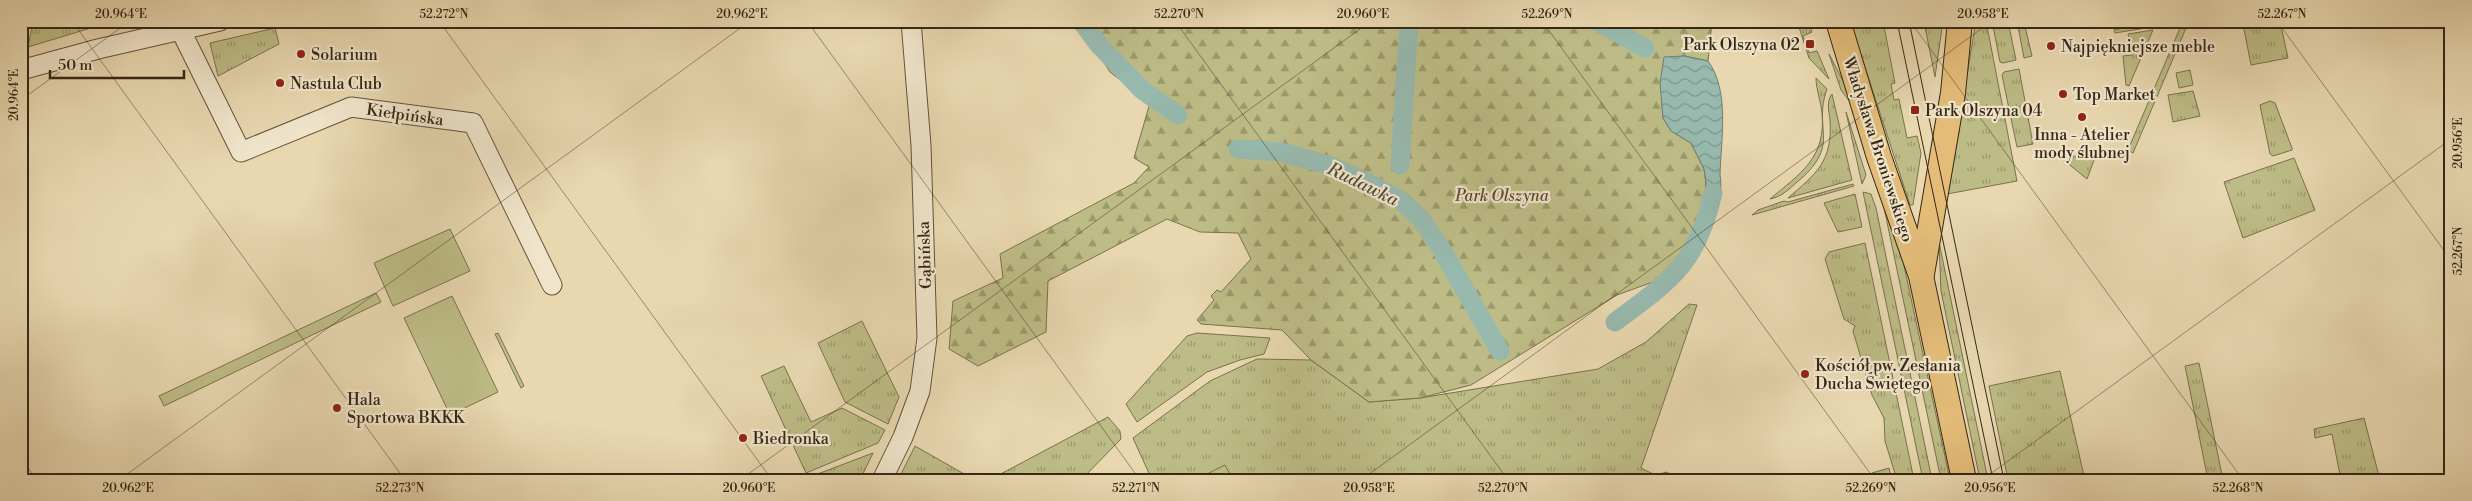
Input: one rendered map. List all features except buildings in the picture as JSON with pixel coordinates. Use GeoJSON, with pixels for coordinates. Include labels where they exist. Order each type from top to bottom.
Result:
{"type":"FeatureCollection","features":[{"type":"Feature","properties":{"kind":"main road","name":"Władysława Broniewskiego"},"geometry":{"type":"LineString","coordinates":[[1838,21],[1879,157],[1921,276],[1964,480]]}},
{"type":"Feature","properties":{"kind":"main road","name":"Władysława Broniewskiego"},"geometry":{"type":"LineString","coordinates":[[1921,276],[1953,93],[1960,21]]}},
{"type":"Feature","properties":{"kind":"street"},"geometry":{"type":"LineString","coordinates":[[21,70],[98,48],[220,21]]}},
{"type":"Feature","properties":{"kind":"street","name":"Gąbińska"},"geometry":{"type":"LineString","coordinates":[[882,480],[903,437],[920,391],[927,338],[921,145],[911,21]]}},
{"type":"Feature","properties":{"kind":"street","name":"Kiełpińska"},"geometry":{"type":"LineString","coordinates":[[181,31],[241,152],[351,107],[473,123],[552,285]]}},
{"type":"Feature","properties":{"kind":"green space"},"geometry":{"type":"Polygon","coordinates":[[[33,21],[91,21],[91,28],[28,47],[33,21]]]}},
{"type":"Feature","properties":{"kind":"green space","name":"Park Olszyna"},"geometry":{"type":"Polygon","coordinates":[[[1077,21],[1712,21],[1708,61],[1684,56],[1662,103],[1663,118],[1671,131],[1691,143],[1704,169],[1706,183],[1704,218],[1691,246],[1679,265],[1661,279],[1617,295],[1471,385],[1420,398],[1369,402],[1311,360],[1282,330],[1201,324],[1197,320],[1214,300],[1211,296],[1217,290],[1221,292],[1251,259],[1238,233],[1200,232],[1167,219],[1048,281],[1046,332],[978,366],[949,349],[953,301],[1003,278],[1000,254],[1134,183],[1149,167],[1134,158],[1150,103],[1110,72],[1077,21]]]}},
{"type":"Feature","properties":{"kind":"green space"},"geometry":{"type":"Polygon","coordinates":[[[1797,21],[1808,21],[1812,32],[1803,36],[1809,53],[1817,51],[1829,79],[1809,58],[1797,21]]]}},
{"type":"Feature","properties":{"kind":"green space"},"geometry":{"type":"Polygon","coordinates":[[[1850,21],[1883,21],[1895,83],[1891,84],[1894,100],[1899,99],[1907,138],[1917,136],[1921,153],[1913,205],[1910,205],[1850,21]]]}},
{"type":"Feature","properties":{"kind":"green space"},"geometry":{"type":"Polygon","coordinates":[[[1943,21],[1935,77],[1924,22],[1943,21]]]}},
{"type":"Feature","properties":{"kind":"green space"},"geometry":{"type":"Polygon","coordinates":[[[1976,21],[1986,21],[2017,181],[1947,194],[1976,21]]]}},
{"type":"Feature","properties":{"kind":"green space"},"geometry":{"type":"Polygon","coordinates":[[[1992,21],[2008,21],[2016,60],[2000,62],[1992,21]]]}},
{"type":"Feature","properties":{"kind":"green space"},"geometry":{"type":"Polygon","coordinates":[[[2017,21],[2024,22],[2032,56],[2024,58],[2017,21]]]}},
{"type":"Feature","properties":{"kind":"green space"},"geometry":{"type":"Polygon","coordinates":[[[2126,21],[2150,21],[2153,25],[2152,27],[2115,33],[2114,30],[2127,27],[2126,21]]]}},
{"type":"Feature","properties":{"kind":"green space"},"geometry":{"type":"Polygon","coordinates":[[[2183,21],[2189,21],[2133,153],[2128,150],[2183,21]]]}},
{"type":"Feature","properties":{"kind":"green space"},"geometry":{"type":"Polygon","coordinates":[[[2197,21],[2226,21],[2198,28],[2195,25],[2197,21]]]}},
{"type":"Feature","properties":{"kind":"green space"},"geometry":{"type":"Polygon","coordinates":[[[2261,21],[2280,21],[2288,58],[2251,65],[2243,24],[2261,21]]]}},
{"type":"Feature","properties":{"kind":"green space"},"geometry":{"type":"Polygon","coordinates":[[[275,28],[279,44],[218,76],[210,43],[275,28]]]}},
{"type":"Feature","properties":{"kind":"green space"},"geometry":{"type":"Polygon","coordinates":[[[2153,30],[2129,86],[2126,85],[2123,56],[2132,55],[2128,34],[2153,30]]]}},
{"type":"Feature","properties":{"kind":"green space"},"geometry":{"type":"Polygon","coordinates":[[[1829,54],[1854,102],[1897,233],[1950,480],[1941,480],[1883,203],[1850,102],[1841,90],[1829,54]]]}},
{"type":"Feature","properties":{"kind":"green space"},"geometry":{"type":"Polygon","coordinates":[[[2019,69],[2033,144],[2017,147],[2002,75],[2004,72],[2019,69]]]}},
{"type":"Feature","properties":{"kind":"green space"},"geometry":{"type":"Polygon","coordinates":[[[2190,70],[2193,85],[2179,88],[2176,73],[2190,70]]]}},
{"type":"Feature","properties":{"kind":"green space"},"geometry":{"type":"Polygon","coordinates":[[[1816,78],[1827,89],[1822,116],[1816,78]]]}},
{"type":"Feature","properties":{"kind":"green space"},"geometry":{"type":"Polygon","coordinates":[[[2193,91],[2200,116],[2173,122],[2168,95],[2193,91]]]}},
{"type":"Feature","properties":{"kind":"green space"},"geometry":{"type":"Polygon","coordinates":[[[1832,94],[1852,180],[1788,198],[1814,174],[1825,156],[1829,146],[1830,134],[1828,103],[1832,94]]]}},
{"type":"Feature","properties":{"kind":"green space"},"geometry":{"type":"Polygon","coordinates":[[[2270,101],[2275,103],[2292,148],[2292,150],[2273,156],[2270,154],[2260,105],[2270,101]]]}},
{"type":"Feature","properties":{"kind":"green space"},"geometry":{"type":"Polygon","coordinates":[[[1846,112],[1866,175],[1862,184],[1846,112]]]}},
{"type":"Feature","properties":{"kind":"green space"},"geometry":{"type":"Polygon","coordinates":[[[1822,116],[1824,137],[1819,158],[1790,188],[1781,195],[1770,199],[1792,181],[1809,163],[1820,142],[1822,116]]]}},
{"type":"Feature","properties":{"kind":"green space"},"geometry":{"type":"Polygon","coordinates":[[[2096,155],[2087,179],[2060,157],[2096,155]]]}},
{"type":"Feature","properties":{"kind":"green space"},"geometry":{"type":"Polygon","coordinates":[[[2294,158],[2315,210],[2243,238],[2224,182],[2294,158]]]}},
{"type":"Feature","properties":{"kind":"green space"},"geometry":{"type":"Polygon","coordinates":[[[1853,184],[1854,186],[1752,215],[1758,210],[1784,201],[1788,202],[1853,184]]]}},
{"type":"Feature","properties":{"kind":"green space"},"geometry":{"type":"Polygon","coordinates":[[[1863,192],[1871,194],[1876,208],[1932,480],[1923,480],[1863,192]]]}},
{"type":"Feature","properties":{"kind":"green space"},"geometry":{"type":"Polygon","coordinates":[[[1855,194],[1862,227],[1838,232],[1824,203],[1855,194]]]}},
{"type":"Feature","properties":{"kind":"green space"},"geometry":{"type":"Polygon","coordinates":[[[450,229],[470,271],[393,306],[374,263],[450,229]]]}},
{"type":"Feature","properties":{"kind":"green space"},"geometry":{"type":"Polygon","coordinates":[[[1939,242],[1988,480],[1980,480],[1941,291],[1939,242]]]}},
{"type":"Feature","properties":{"kind":"green space"},"geometry":{"type":"Polygon","coordinates":[[[1865,243],[1914,480],[1897,480],[1885,441],[1884,418],[1872,395],[1853,331],[1855,326],[1844,319],[1825,259],[1829,252],[1865,243]]]}},
{"type":"Feature","properties":{"kind":"green space"},"geometry":{"type":"Polygon","coordinates":[[[376,293],[381,302],[164,406],[159,396],[376,293]]]}},
{"type":"Feature","properties":{"kind":"green space"},"geometry":{"type":"Polygon","coordinates":[[[452,296],[498,392],[450,415],[404,318],[452,296]]]}},
{"type":"Feature","properties":{"kind":"green space"},"geometry":{"type":"Polygon","coordinates":[[[1689,304],[1697,305],[1641,468],[1655,475],[1667,472],[1678,480],[1152,480],[1133,438],[1210,381],[1257,359],[1311,360],[1369,402],[1420,398],[1598,369],[1646,342],[1689,304]]]}},
{"type":"Feature","properties":{"kind":"green space"},"geometry":{"type":"Polygon","coordinates":[[[862,321],[899,397],[888,424],[845,402],[818,343],[862,321]]]}},
{"type":"Feature","properties":{"kind":"green space"},"geometry":{"type":"Polygon","coordinates":[[[498,333],[524,386],[521,388],[495,334],[498,333]]]}},
{"type":"Feature","properties":{"kind":"green space"},"geometry":{"type":"Polygon","coordinates":[[[1197,333],[1270,338],[1264,354],[1240,360],[1207,372],[1137,422],[1126,404],[1187,336],[1197,333]]]}},
{"type":"Feature","properties":{"kind":"green space"},"geometry":{"type":"Polygon","coordinates":[[[2199,363],[2223,480],[2208,480],[2185,366],[2199,363]]]}},
{"type":"Feature","properties":{"kind":"green space"},"geometry":{"type":"Polygon","coordinates":[[[784,366],[811,422],[842,408],[885,430],[878,443],[806,473],[761,376],[784,366]]]}},
{"type":"Feature","properties":{"kind":"green space"},"geometry":{"type":"Polygon","coordinates":[[[2060,371],[2085,480],[2008,480],[1989,386],[2060,371]]]}},
{"type":"Feature","properties":{"kind":"green space"},"geometry":{"type":"Polygon","coordinates":[[[1108,417],[1120,431],[1121,439],[1081,480],[996,480],[995,477],[1108,417]]]}},
{"type":"Feature","properties":{"kind":"green space"},"geometry":{"type":"Polygon","coordinates":[[[2364,418],[2380,480],[2341,480],[2332,434],[2315,438],[2314,429],[2364,418]]]}},
{"type":"Feature","properties":{"kind":"green space"},"geometry":{"type":"Polygon","coordinates":[[[915,446],[973,479],[973,480],[898,480],[915,446]]]}},
{"type":"Feature","properties":{"kind":"green space"},"geometry":{"type":"Polygon","coordinates":[[[873,453],[860,480],[807,478],[873,453]]]}},
{"type":"Feature","properties":{"kind":"green space"},"geometry":{"type":"Polygon","coordinates":[[[1225,465],[1233,480],[1207,480],[1205,475],[1225,465]]]}},
{"type":"Feature","properties":{"kind":"green space"},"geometry":{"type":"Polygon","coordinates":[[[1889,468],[1892,480],[1873,480],[1872,473],[1889,468]]]}},
{"type":"Feature","properties":{"kind":"water"},"geometry":{"type":"Polygon","coordinates":[[[1684,56],[1708,61],[1715,73],[1722,101],[1720,192],[1715,209],[1709,219],[1704,218],[1706,183],[1704,169],[1691,143],[1671,131],[1663,118],[1660,83],[1664,57],[1684,56]]]}},
{"type":"Feature","properties":{"kind":"waterway","name":"Rudawka"},"geometry":{"type":"LineString","coordinates":[[1081,21],[1099,45],[1142,90],[1178,115]]}},
{"type":"Feature","properties":{"kind":"waterway"},"geometry":{"type":"LineString","coordinates":[[1400,165],[1409,21]]}},
{"type":"Feature","properties":{"kind":"waterway"},"geometry":{"type":"LineString","coordinates":[[1596,21],[1645,48]]}},
{"type":"Feature","properties":{"kind":"waterway","name":"Rudawka"},"geometry":{"type":"LineString","coordinates":[[1238,149],[1281,152],[1331,166],[1369,183],[1402,201],[1420,218],[1439,245],[1500,351]]}},
{"type":"Feature","properties":{"kind":"waterway","name":"Rudawka"},"geometry":{"type":"LineString","coordinates":[[1615,322],[1652,294],[1679,268],[1690,254],[1699,237],[1713,193]]}},
{"type":"Feature","properties":{"kind":"tram line"},"geometry":{"type":"LineString","coordinates":[[1897,21],[1993,480]]}},
{"type":"Feature","properties":{"kind":"tram line"},"geometry":{"type":"LineString","coordinates":[[1909,21],[2004,480]]}},
{"type":"Feature","properties":{"kind":"place","name":"Park Olszyna 02"},"geometry":{"type":"Point","coordinates":[1810,44]}},
{"type":"Feature","properties":{"kind":"place","name":"Najpiękniejsze meble"},"geometry":{"type":"Point","coordinates":[2051,46]}},
{"type":"Feature","properties":{"kind":"place","name":"Solarium"},"geometry":{"type":"Point","coordinates":[301,54]}},
{"type":"Feature","properties":{"kind":"place","name":"Nastula Club"},"geometry":{"type":"Point","coordinates":[280,83]}},
{"type":"Feature","properties":{"kind":"place","name":"Top Market"},"geometry":{"type":"Point","coordinates":[2063,94]}},
{"type":"Feature","properties":{"kind":"place","name":"Park Olszyna 04"},"geometry":{"type":"Point","coordinates":[1915,110]}},
{"type":"Feature","properties":{"kind":"place","name":"Inna - Atelier mody ślubnej"},"geometry":{"type":"Point","coordinates":[2082,117]}},
{"type":"Feature","properties":{"kind":"place","name":"Kościół pw. Zesłania Ducha Świętego"},"geometry":{"type":"Point","coordinates":[1805,374]}},
{"type":"Feature","properties":{"kind":"place","name":"Hala Sportowa BKKK"},"geometry":{"type":"Point","coordinates":[337,408]}},
{"type":"Feature","properties":{"kind":"place","name":"Biedronka"},"geometry":{"type":"Point","coordinates":[743,438]}}]}
